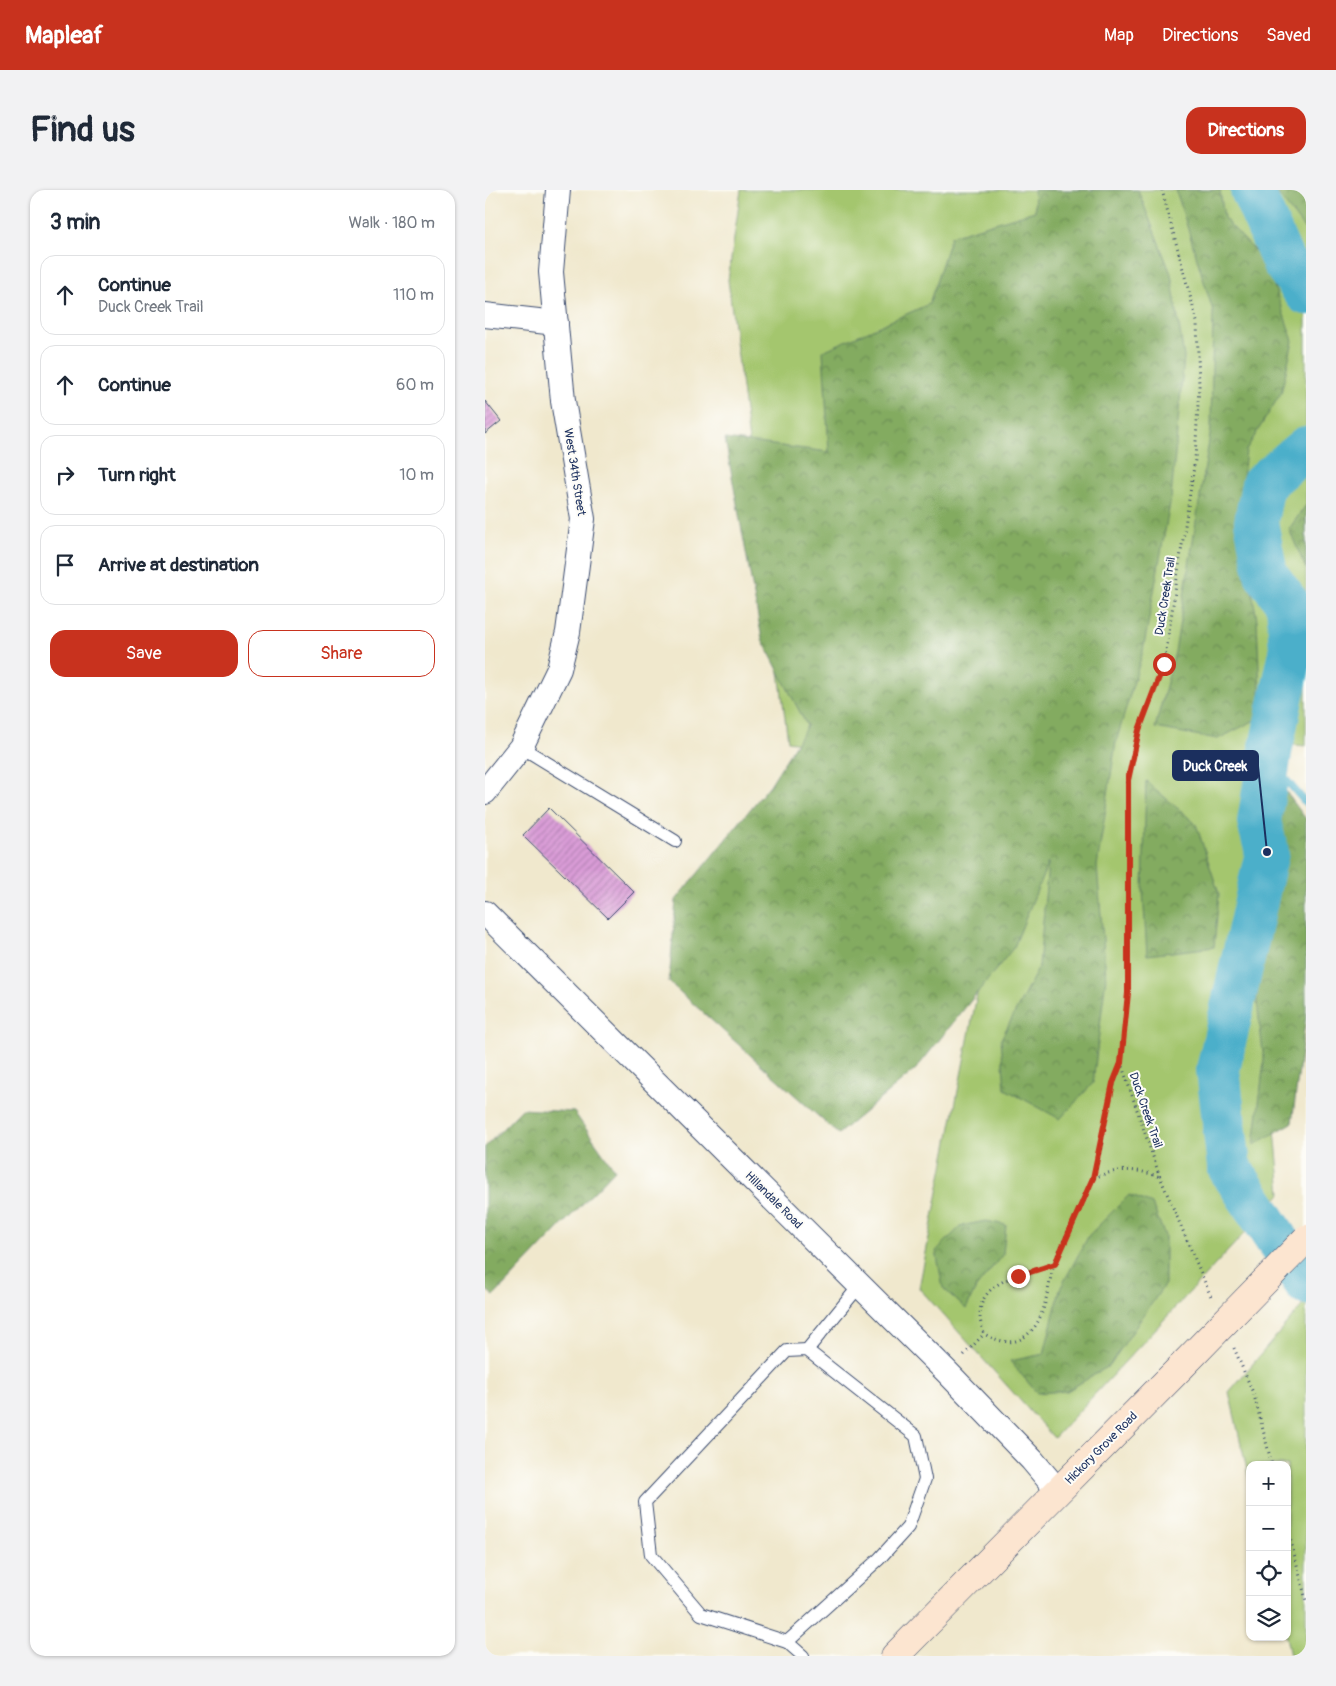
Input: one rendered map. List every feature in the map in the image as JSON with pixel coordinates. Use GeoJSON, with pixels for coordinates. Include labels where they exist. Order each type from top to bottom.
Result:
{"type":"FeatureCollection","features":[{"type":"Feature","properties":{"kind":"main road","name":"Hickory Grove Road"},"geometry":{"type":"LineString","coordinates":[[895,1656],[1181,1368],[1306,1239]]}},
{"type":"Feature","properties":{"kind":"street","name":"West 34th Street"},"geometry":{"type":"LineString","coordinates":[[485,792],[521,747],[559,669],[568,632],[583,519],[563,401],[551,272],[558,190]]}},
{"type":"Feature","properties":{"kind":"street"},"geometry":{"type":"LineString","coordinates":[[485,315],[556,323]]}},
{"type":"Feature","properties":{"kind":"street","name":"Hillandale Road"},"geometry":{"type":"LineString","coordinates":[[485,913],[947,1372],[1058,1491]]}},
{"type":"Feature","properties":{"kind":"lane"},"geometry":{"type":"LineString","coordinates":[[521,747],[675,841]]}},
{"type":"Feature","properties":{"kind":"lane"},"geometry":{"type":"LineString","coordinates":[[807,1350],[860,1285]]}},
{"type":"Feature","properties":{"kind":"lane"},"geometry":{"type":"LineString","coordinates":[[787,1642],[879,1559],[908,1527],[925,1479],[916,1436],[807,1350],[787,1351],[645,1502],[651,1555],[701,1614],[787,1642],[803,1656]]}},
{"type":"Feature","properties":{"kind":"path","name":"Duck Creek Trail"},"geometry":{"type":"LineString","coordinates":[[1093,1178],[1112,1170],[1146,1172],[1160,1177],[1121,1063],[1128,993],[1128,780],[1139,730],[1164,664],[1195,460],[1199,386],[1197,322],[1163,190]]}},
{"type":"Feature","properties":{"kind":"path"},"geometry":{"type":"LineString","coordinates":[[1055,1264],[994,1286],[981,1303],[979,1319],[984,1334],[1001,1342],[1017,1341],[1033,1329],[1045,1302],[1055,1264],[1093,1178],[1113,1083],[1121,1063]]}},
{"type":"Feature","properties":{"kind":"path"},"geometry":{"type":"LineString","coordinates":[[947,1372],[984,1334]]}},
{"type":"Feature","properties":{"kind":"path"},"geometry":{"type":"LineString","coordinates":[[1291,1542],[1306,1600]]}},
{"type":"Feature","properties":{"kind":"green space"},"geometry":{"type":"Polygon","coordinates":[[[741,190],[1306,190],[1306,746],[1251,741],[1244,797],[1281,1194],[1054,1438],[919,1288],[1019,782],[788,741],[728,280],[741,190]]]}},
{"type":"Feature","properties":{"kind":"green space"},"geometry":{"type":"Polygon","coordinates":[[[1034,190],[1138,190],[1171,274],[1184,357],[1171,498],[1143,651],[1116,742],[1097,866],[1106,977],[1093,1083],[1060,1119],[1005,1089],[1001,1039],[1039,967],[1048,863],[1014,947],[916,1069],[838,1134],[669,982],[676,900],[770,785],[807,726],[762,639],[725,439],[829,452],[823,351],[929,304],[951,236],[1035,211],[1034,190]]]}},
{"type":"Feature","properties":{"kind":"green space"},"geometry":{"type":"Polygon","coordinates":[[[1176,190],[1220,190],[1224,218],[1266,263],[1293,341],[1281,393],[1246,450],[1239,515],[1257,620],[1261,717],[1218,739],[1155,728],[1175,652],[1211,429],[1213,311],[1176,190]]]}},
{"type":"Feature","properties":{"kind":"green space"},"geometry":{"type":"Polygon","coordinates":[[[1275,190],[1306,190],[1306,231],[1275,190]]]}},
{"type":"Feature","properties":{"kind":"green space"},"geometry":{"type":"Polygon","coordinates":[[[1306,505],[1306,569],[1289,529],[1306,505]]]}},
{"type":"Feature","properties":{"kind":"green space"},"geometry":{"type":"Polygon","coordinates":[[[1146,781],[1196,824],[1219,894],[1214,947],[1147,955],[1143,891],[1146,781]]]}},
{"type":"Feature","properties":{"kind":"green space"},"geometry":{"type":"Polygon","coordinates":[[[1256,782],[1279,782],[1306,819],[1306,1015],[1292,1123],[1254,1145],[1264,1061],[1253,967],[1275,862],[1256,782]]]}},
{"type":"Feature","properties":{"kind":"green space"},"geometry":{"type":"Polygon","coordinates":[[[522,1109],[574,1112],[615,1170],[494,1296],[485,1289],[485,1147],[522,1109]]]}},
{"type":"Feature","properties":{"kind":"green space"},"geometry":{"type":"Polygon","coordinates":[[[1129,1195],[1152,1204],[1165,1236],[1165,1284],[1109,1366],[1067,1391],[1037,1393],[1010,1361],[1044,1354],[1060,1289],[1089,1235],[1129,1195]]]}},
{"type":"Feature","properties":{"kind":"green space"},"geometry":{"type":"Polygon","coordinates":[[[986,1221],[1006,1225],[1003,1254],[976,1288],[966,1309],[943,1288],[936,1251],[961,1226],[986,1221]]]}},
{"type":"Feature","properties":{"kind":"green space"},"geometry":{"type":"Polygon","coordinates":[[[1306,1301],[1306,1656],[1290,1656],[1287,1641],[1291,1641],[1291,1461],[1246,1461],[1246,1466],[1229,1392],[1306,1301]]]}},
{"type":"Feature","properties":{"kind":"building"},"geometry":{"type":"Polygon","coordinates":[[[485,401],[501,421],[485,434],[485,401]]]}},
{"type":"Feature","properties":{"kind":"building"},"geometry":{"type":"Polygon","coordinates":[[[549,808],[634,892],[608,918],[523,835],[549,808]]]}},
{"type":"Feature","properties":{"kind":"waterway"},"geometry":{"type":"LineString","coordinates":[[1252,190],[1283,261],[1306,293]]}},
{"type":"Feature","properties":{"kind":"waterway"},"geometry":{"type":"LineString","coordinates":[[1306,448],[1263,484],[1256,522],[1266,574],[1288,604],[1291,652],[1271,747],[1259,822],[1267,852],[1218,1070],[1229,1167],[1306,1283]]}},
{"type":"Feature","properties":{"kind":"waterway"},"geometry":{"type":"LineString","coordinates":[[1269,760],[1306,803]]}},
{"type":"Feature","properties":{"kind":"place","name":"Duck Creek"},"geometry":{"type":"Point","coordinates":[1267,852]}},
{"type":"Feature","properties":{"kind":"route"},"geometry":{"type":"LineString","coordinates":[[1018,1276],[1055,1264],[1093,1178],[1113,1083],[1121,1063],[1128,993],[1128,780],[1139,730],[1164,664]]}}]}
